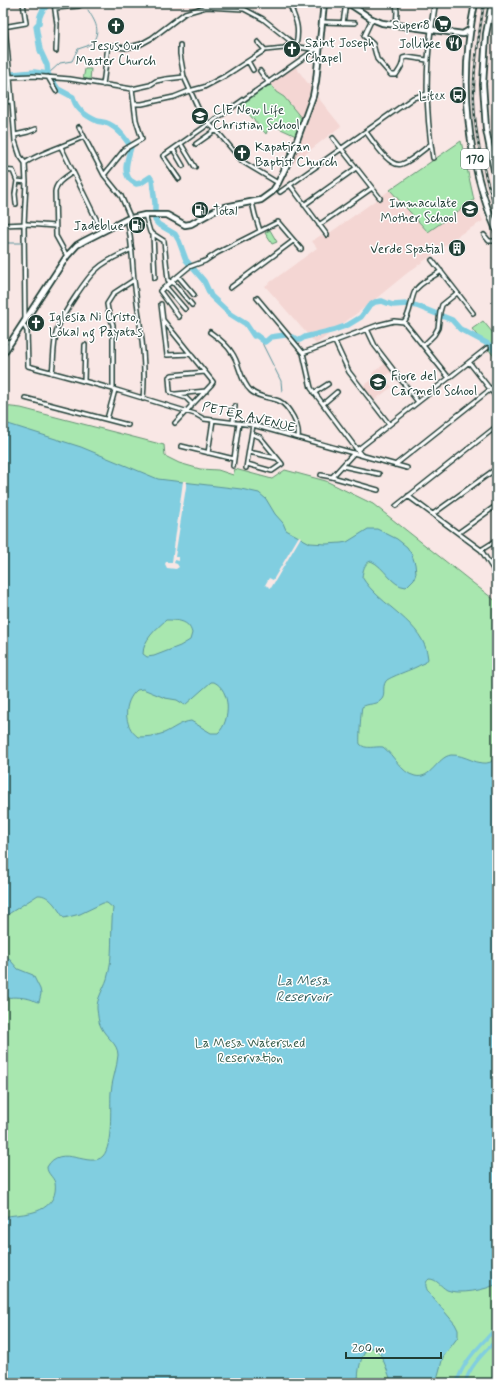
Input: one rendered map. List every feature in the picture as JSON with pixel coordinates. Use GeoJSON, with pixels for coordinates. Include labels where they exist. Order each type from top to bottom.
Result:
{"type":"FeatureCollection","features":[{"type":"Feature","properties":{"kind":"main road"},"geometry":{"type":"LineString","coordinates":[[3,354],[67,256],[77,245],[129,219],[159,214],[167,215],[183,224],[188,225],[225,207],[261,200],[275,190],[292,154],[310,105],[316,81],[324,3]]}},
{"type":"Feature","properties":{"kind":"main road"},"geometry":{"type":"LineString","coordinates":[[347,3],[372,19],[382,23],[464,34],[471,28]]}},
{"type":"Feature","properties":{"kind":"main road","name":"170"},"geometry":{"type":"LineString","coordinates":[[476,3],[471,28],[467,84],[469,129],[482,189],[497,232]]}},
{"type":"Feature","properties":{"kind":"main road","name":"170"},"geometry":{"type":"LineString","coordinates":[[492,3],[486,34],[482,84],[486,129],[497,184]]}},
{"type":"Feature","properties":{"kind":"street"},"geometry":{"type":"LineString","coordinates":[[23,3],[26,23],[4,27],[9,62],[17,150],[25,163],[24,322]]}},
{"type":"Feature","properties":{"kind":"street"},"geometry":{"type":"LineString","coordinates":[[54,3],[57,24],[56,51]]}},
{"type":"Feature","properties":{"kind":"street"},"geometry":{"type":"LineString","coordinates":[[55,8],[79,6],[84,3]]}},
{"type":"Feature","properties":{"kind":"street"},"geometry":{"type":"LineString","coordinates":[[202,3],[206,7]]}},
{"type":"Feature","properties":{"kind":"street"},"geometry":{"type":"LineString","coordinates":[[135,104],[148,103],[174,97],[208,85],[265,50],[284,48],[294,44],[298,33],[296,21],[289,3]]}},
{"type":"Feature","properties":{"kind":"street"},"geometry":{"type":"LineString","coordinates":[[342,23],[347,3]]}},
{"type":"Feature","properties":{"kind":"street"},"geometry":{"type":"LineString","coordinates":[[396,3],[396,25]]}},
{"type":"Feature","properties":{"kind":"street"},"geometry":{"type":"LineString","coordinates":[[434,3],[427,60],[428,118],[434,158]]}},
{"type":"Feature","properties":{"kind":"street"},"geometry":{"type":"LineString","coordinates":[[103,85],[108,46],[126,48],[141,44],[152,38],[185,13],[206,7],[242,8],[263,19],[294,44],[303,48],[318,50]]}},
{"type":"Feature","properties":{"kind":"street"},"geometry":{"type":"LineString","coordinates":[[490,17],[497,20]]}},
{"type":"Feature","properties":{"kind":"street"},"geometry":{"type":"LineString","coordinates":[[372,19],[364,36],[373,44],[377,59],[392,75],[394,76],[400,70],[403,64],[402,58],[407,57],[427,60]]}},
{"type":"Feature","properties":{"kind":"street"},"geometry":{"type":"LineString","coordinates":[[322,22],[355,23]]}},
{"type":"Feature","properties":{"kind":"street"},"geometry":{"type":"LineString","coordinates":[[258,42],[265,50]]}},
{"type":"Feature","properties":{"kind":"street"},"geometry":{"type":"LineString","coordinates":[[180,45],[184,77],[199,110],[208,124],[216,130],[243,162],[278,184]]}},
{"type":"Feature","properties":{"kind":"street"},"geometry":{"type":"LineString","coordinates":[[178,179],[163,156],[318,50]]}},
{"type":"Feature","properties":{"kind":"street"},"geometry":{"type":"LineString","coordinates":[[248,61],[253,70]]}},
{"type":"Feature","properties":{"kind":"street"},"geometry":{"type":"LineString","coordinates":[[3,62],[9,62]]}},
{"type":"Feature","properties":{"kind":"street"},"geometry":{"type":"LineString","coordinates":[[260,71],[269,83]]}},
{"type":"Feature","properties":{"kind":"street"},"geometry":{"type":"LineString","coordinates":[[10,77],[50,77],[132,89],[150,85],[166,79],[184,77]]}},
{"type":"Feature","properties":{"kind":"street"},"geometry":{"type":"LineString","coordinates":[[50,77],[56,91]]}},
{"type":"Feature","properties":{"kind":"street"},"geometry":{"type":"LineString","coordinates":[[104,175],[125,149],[142,139],[137,124],[132,89]]}},
{"type":"Feature","properties":{"kind":"street"},"geometry":{"type":"LineString","coordinates":[[280,192],[413,98],[427,94]]}},
{"type":"Feature","properties":{"kind":"street"},"geometry":{"type":"LineString","coordinates":[[3,102],[12,101]]}},
{"type":"Feature","properties":{"kind":"street"},"geometry":{"type":"LineString","coordinates":[[79,127],[104,175],[121,196],[129,219],[134,280],[144,358],[145,383],[143,398]]}},
{"type":"Feature","properties":{"kind":"street"},"geometry":{"type":"LineString","coordinates":[[15,135],[36,129]]}},
{"type":"Feature","properties":{"kind":"street"},"geometry":{"type":"LineString","coordinates":[[196,144],[216,130]]}},
{"type":"Feature","properties":{"kind":"street"},"geometry":{"type":"LineString","coordinates":[[366,132],[387,159],[394,164],[403,164],[431,144]]}},
{"type":"Feature","properties":{"kind":"street"},"geometry":{"type":"LineString","coordinates":[[25,163],[83,136]]}},
{"type":"Feature","properties":{"kind":"street"},"geometry":{"type":"LineString","coordinates":[[333,138],[380,198]]}},
{"type":"Feature","properties":{"kind":"street"},"geometry":{"type":"LineString","coordinates":[[181,144],[196,166]]}},
{"type":"Feature","properties":{"kind":"street"},"geometry":{"type":"LineString","coordinates":[[61,147],[102,232]]}},
{"type":"Feature","properties":{"kind":"street"},"geometry":{"type":"LineString","coordinates":[[173,149],[183,166]]}},
{"type":"Feature","properties":{"kind":"street"},"geometry":{"type":"LineString","coordinates":[[304,205],[356,168]]}},
{"type":"Feature","properties":{"kind":"street"},"geometry":{"type":"LineString","coordinates":[[3,170],[13,171],[17,181],[15,194],[16,204]]}},
{"type":"Feature","properties":{"kind":"street"},"geometry":{"type":"LineString","coordinates":[[67,256],[56,236],[56,186],[59,182],[74,172]]}},
{"type":"Feature","properties":{"kind":"street"},"geometry":{"type":"LineString","coordinates":[[17,181],[26,182]]}},
{"type":"Feature","properties":{"kind":"street"},"geometry":{"type":"LineString","coordinates":[[290,185],[327,235]]}},
{"type":"Feature","properties":{"kind":"street"},"geometry":{"type":"LineString","coordinates":[[319,225],[372,188]]}},
{"type":"Feature","properties":{"kind":"street"},"geometry":{"type":"LineString","coordinates":[[252,202],[260,231]]}},
{"type":"Feature","properties":{"kind":"street"},"geometry":{"type":"LineString","coordinates":[[148,215],[150,232],[164,241],[168,280],[172,282],[192,305]]}},
{"type":"Feature","properties":{"kind":"street"},"geometry":{"type":"LineString","coordinates":[[179,317],[161,290],[190,267],[205,261],[215,254],[278,222],[301,249]]}},
{"type":"Feature","properties":{"kind":"street"},"geometry":{"type":"LineString","coordinates":[[3,225],[24,224],[55,226]]}},
{"type":"Feature","properties":{"kind":"street"},"geometry":{"type":"LineString","coordinates":[[484,234],[489,241],[497,242]]}},
{"type":"Feature","properties":{"kind":"street"},"geometry":{"type":"LineString","coordinates":[[153,235],[155,278]]}},
{"type":"Feature","properties":{"kind":"street"},"geometry":{"type":"LineString","coordinates":[[230,288],[293,241]]}},
{"type":"Feature","properties":{"kind":"street"},"geometry":{"type":"LineString","coordinates":[[52,373],[54,344],[57,328],[70,305],[97,268],[106,262],[132,250]]}},
{"type":"Feature","properties":{"kind":"street"},"geometry":{"type":"LineString","coordinates":[[432,260],[472,313]]}},
{"type":"Feature","properties":{"kind":"street"},"geometry":{"type":"LineString","coordinates":[[404,322],[407,318],[417,289],[441,271]]}},
{"type":"Feature","properties":{"kind":"street"},"geometry":{"type":"LineString","coordinates":[[178,276],[194,295]]}},
{"type":"Feature","properties":{"kind":"street"},"geometry":{"type":"LineString","coordinates":[[107,419],[114,390],[113,325],[107,304],[114,293],[134,280]]}},
{"type":"Feature","properties":{"kind":"street"},"geometry":{"type":"LineString","coordinates":[[166,287],[185,310]]}},
{"type":"Feature","properties":{"kind":"street"},"geometry":{"type":"LineString","coordinates":[[423,346],[434,335],[438,328],[442,305],[457,293]]}},
{"type":"Feature","properties":{"kind":"street"},"geometry":{"type":"LineString","coordinates":[[258,298],[303,353],[311,388],[361,455]]}},
{"type":"Feature","properties":{"kind":"street"},"geometry":{"type":"LineString","coordinates":[[161,304],[167,355],[190,354]]}},
{"type":"Feature","properties":{"kind":"street"},"geometry":{"type":"LineString","coordinates":[[163,320],[213,382],[175,423]]}},
{"type":"Feature","properties":{"kind":"street"},"geometry":{"type":"LineString","coordinates":[[303,353],[367,329],[394,321],[404,322],[449,378]]}},
{"type":"Feature","properties":{"kind":"street","name":"PETER AVENUE"},"geometry":{"type":"LineString","coordinates":[[24,322],[27,331],[27,366],[143,398],[203,418],[253,425],[408,468]]}},
{"type":"Feature","properties":{"kind":"street"},"geometry":{"type":"LineString","coordinates":[[367,329],[376,346],[418,402]]}},
{"type":"Feature","properties":{"kind":"street"},"geometry":{"type":"LineString","coordinates":[[210,332],[232,353],[247,387],[251,392],[282,403],[296,422],[299,433],[298,437]]}},
{"type":"Feature","properties":{"kind":"street"},"geometry":{"type":"LineString","coordinates":[[3,341],[11,342]]}},
{"type":"Feature","properties":{"kind":"street"},"geometry":{"type":"LineString","coordinates":[[335,342],[350,372],[389,424]]}},
{"type":"Feature","properties":{"kind":"street"},"geometry":{"type":"LineString","coordinates":[[84,381],[85,344]]}},
{"type":"Feature","properties":{"kind":"street"},"geometry":{"type":"LineString","coordinates":[[357,450],[487,348]]}},
{"type":"Feature","properties":{"kind":"street"},"geometry":{"type":"LineString","coordinates":[[469,362],[497,398]]}},
{"type":"Feature","properties":{"kind":"street"},"geometry":{"type":"LineString","coordinates":[[190,408],[190,401],[186,398],[173,394],[170,391],[169,378],[171,376],[205,372]]}},
{"type":"Feature","properties":{"kind":"street"},"geometry":{"type":"LineString","coordinates":[[314,393],[328,384]]}},
{"type":"Feature","properties":{"kind":"street"},"geometry":{"type":"LineString","coordinates":[[395,465],[497,384]]}},
{"type":"Feature","properties":{"kind":"street"},"geometry":{"type":"LineString","coordinates":[[173,394],[206,391]]}},
{"type":"Feature","properties":{"kind":"street"},"geometry":{"type":"LineString","coordinates":[[323,404],[337,392]]}},
{"type":"Feature","properties":{"kind":"street"},"geometry":{"type":"LineString","coordinates":[[25,398],[128,425]]}},
{"type":"Feature","properties":{"kind":"street"},"geometry":{"type":"LineString","coordinates":[[233,422],[235,406]]}},
{"type":"Feature","properties":{"kind":"street"},"geometry":{"type":"LineString","coordinates":[[208,453],[213,420]]}},
{"type":"Feature","properties":{"kind":"street"},"geometry":{"type":"LineString","coordinates":[[233,466],[239,423]]}},
{"type":"Feature","properties":{"kind":"street"},"geometry":{"type":"LineString","coordinates":[[246,468],[253,425]]}},
{"type":"Feature","properties":{"kind":"street"},"geometry":{"type":"LineString","coordinates":[[396,506],[497,426]]}},
{"type":"Feature","properties":{"kind":"street"},"geometry":{"type":"LineString","coordinates":[[247,464],[272,471],[282,464],[260,437],[252,434]]}},
{"type":"Feature","properties":{"kind":"street"},"geometry":{"type":"LineString","coordinates":[[348,452],[353,448],[352,443]]}},
{"type":"Feature","properties":{"kind":"street"},"geometry":{"type":"LineString","coordinates":[[181,446],[234,459]]}},
{"type":"Feature","properties":{"kind":"street"},"geometry":{"type":"LineString","coordinates":[[249,452],[277,458]]}},
{"type":"Feature","properties":{"kind":"street"},"geometry":{"type":"LineString","coordinates":[[332,477],[354,453]]}},
{"type":"Feature","properties":{"kind":"street"},"geometry":{"type":"LineString","coordinates":[[342,466],[379,474]]}},
{"type":"Feature","properties":{"kind":"street"},"geometry":{"type":"LineString","coordinates":[[433,514],[497,468]]}},
{"type":"Feature","properties":{"kind":"street"},"geometry":{"type":"LineString","coordinates":[[321,475],[378,490]]}},
{"type":"Feature","properties":{"kind":"street"},"geometry":{"type":"LineString","coordinates":[[408,496],[482,550],[493,569],[497,584]]}},
{"type":"Feature","properties":{"kind":"street"},"geometry":{"type":"LineString","coordinates":[[458,533],[497,505]]}},
{"type":"Feature","properties":{"kind":"street"},"geometry":{"type":"LineString","coordinates":[[482,550],[497,540]]}},
{"type":"Feature","properties":{"kind":"shaded area"},"geometry":{"type":"Polygon","coordinates":[[[295,66],[312,89],[302,119],[284,97],[276,92],[271,84],[295,66]]]}},
{"type":"Feature","properties":{"kind":"shaded area"},"geometry":{"type":"Polygon","coordinates":[[[316,95],[341,126],[291,165],[303,136],[316,95]]]}},
{"type":"Feature","properties":{"kind":"shaded area"},"geometry":{"type":"Polygon","coordinates":[[[390,190],[428,232],[474,200],[483,221],[459,235],[406,274],[316,344],[265,286],[317,248],[312,241],[321,235],[324,237],[390,190]]]}},
{"type":"Feature","properties":{"kind":"shaded area"},"geometry":{"type":"Polygon","coordinates":[[[202,201],[208,211],[196,218],[190,208],[202,201]]]}},
{"type":"Feature","properties":{"kind":"shaded area","name":"Fiore del Carmelo School"},"geometry":{"type":"Polygon","coordinates":[[[386,363],[393,371],[384,377],[392,387],[373,401],[363,386],[375,378],[372,373],[386,363]]]}},
{"type":"Feature","properties":{"kind":"green space"},"geometry":{"type":"Polygon","coordinates":[[[85,69],[91,69],[90,81],[83,80],[85,69]]]}},
{"type":"Feature","properties":{"kind":"green space"},"geometry":{"type":"Polygon","coordinates":[[[271,84],[276,92],[284,97],[302,119],[296,136],[270,124],[266,134],[241,105],[271,84]]]}},
{"type":"Feature","properties":{"kind":"green space"},"geometry":{"type":"Polygon","coordinates":[[[461,141],[474,200],[428,232],[390,190],[461,141]]]}},
{"type":"Feature","properties":{"kind":"green space"},"geometry":{"type":"Polygon","coordinates":[[[270,230],[277,242],[272,244],[265,233],[270,230]]]}},
{"type":"Feature","properties":{"kind":"green space"},"geometry":{"type":"Polygon","coordinates":[[[483,321],[497,338],[497,360],[472,329],[483,321]]]}},
{"type":"Feature","properties":{"kind":"green space","name":"La Mesa Reservoir"},"geometry":{"type":"Polygon","coordinates":[[[3,406],[21,408],[164,445],[165,456],[179,463],[200,469],[218,470],[233,475],[235,469],[272,479],[285,470],[326,481],[373,504],[497,602],[497,1383],[3,1383],[3,406]]]}},
{"type":"Feature","properties":{"kind":"water","name":"La Mesa Reservoir"},"geometry":{"type":"Polygon","coordinates":[[[5,423],[81,447],[158,479],[241,489],[259,493],[266,499],[275,514],[283,523],[286,530],[310,543],[326,544],[347,542],[368,529],[377,529],[397,539],[407,547],[412,555],[416,573],[414,579],[406,587],[396,583],[380,567],[371,561],[365,565],[363,570],[362,577],[370,587],[379,597],[410,624],[419,635],[425,646],[428,659],[425,663],[388,679],[384,686],[384,694],[382,699],[376,703],[362,707],[360,744],[365,747],[383,747],[402,768],[415,776],[425,775],[442,760],[451,755],[461,756],[476,762],[486,763],[491,762],[497,752],[497,1284],[480,1290],[458,1292],[447,1290],[432,1279],[429,1279],[426,1282],[428,1292],[455,1324],[458,1330],[458,1337],[443,1357],[436,1383],[392,1383],[379,1352],[373,1348],[367,1349],[363,1356],[359,1369],[358,1383],[3,1383],[3,1217],[31,1213],[49,1204],[55,1193],[55,1183],[47,1167],[53,1160],[67,1156],[91,1160],[103,1156],[106,1151],[110,1135],[111,1092],[118,1055],[116,1047],[100,1025],[97,1009],[100,994],[107,979],[109,970],[113,908],[107,903],[103,903],[80,914],[64,918],[50,900],[42,895],[38,895],[3,919],[3,424],[5,423]],[[166,620],[151,635],[145,644],[143,654],[147,657],[154,656],[180,646],[190,640],[192,633],[188,625],[178,621],[166,620]],[[211,682],[185,705],[177,700],[165,698],[143,689],[137,690],[132,695],[127,707],[127,720],[130,727],[138,737],[148,737],[164,733],[180,724],[191,721],[211,733],[218,733],[222,728],[227,714],[226,698],[220,686],[214,682],[211,682]]]}},
{"type":"Feature","properties":{"kind":"water"},"geometry":{"type":"Polygon","coordinates":[[[3,952],[18,969],[33,975],[40,989],[41,994],[39,1002],[20,997],[9,997],[3,999],[3,952]]]}},
{"type":"Feature","properties":{"kind":"pier"},"geometry":{"type":"Polygon","coordinates":[[[183,481],[187,481],[175,557],[179,557],[179,561],[175,560],[174,563],[179,567],[176,569],[167,568],[165,564],[166,562],[172,562],[183,481]]]}},
{"type":"Feature","properties":{"kind":"pier"},"geometry":{"type":"Polygon","coordinates":[[[299,536],[301,537],[271,588],[265,585],[269,578],[273,580],[299,536]]]}},
{"type":"Feature","properties":{"kind":"waterway"},"geometry":{"type":"LineString","coordinates":[[48,74],[47,65],[40,50],[36,26],[39,23],[45,7],[50,3]]}},
{"type":"Feature","properties":{"kind":"waterway"},"geometry":{"type":"LineString","coordinates":[[88,10],[97,28],[94,40]]}},
{"type":"Feature","properties":{"kind":"waterway"},"geometry":{"type":"LineString","coordinates":[[48,74],[60,63],[72,61],[78,49],[92,43]]}},
{"type":"Feature","properties":{"kind":"waterway"},"geometry":{"type":"LineString","coordinates":[[13,74],[34,72],[48,74],[58,89],[73,97],[76,105],[85,114],[97,121],[109,124],[119,131],[131,147],[126,166],[129,178],[136,184],[141,183],[150,177],[152,180],[155,203],[155,220],[158,224],[175,234],[186,260],[204,281],[211,296],[230,314],[246,324],[254,336],[256,335],[265,342],[271,337],[285,335]]}},
{"type":"Feature","properties":{"kind":"waterway"},"geometry":{"type":"LineString","coordinates":[[3,75],[8,74]]}},
{"type":"Feature","properties":{"kind":"waterway"},"geometry":{"type":"LineString","coordinates":[[3,243],[24,243]]}},
{"type":"Feature","properties":{"kind":"waterway"},"geometry":{"type":"LineString","coordinates":[[292,337],[300,340],[305,337],[348,325],[361,317],[369,306],[375,302],[382,301],[393,305],[407,304],[417,306],[452,320],[460,329],[490,345],[497,354]]}},
{"type":"Feature","properties":{"kind":"waterway"},"geometry":{"type":"LineString","coordinates":[[262,340],[281,381],[282,392]]}},
{"type":"Feature","properties":{"kind":"waterway"},"geometry":{"type":"LineString","coordinates":[[457,1383],[463,1367],[497,1327]]}},
{"type":"Feature","properties":{"kind":"waterway"},"geometry":{"type":"LineString","coordinates":[[465,1383],[470,1370],[497,1339]]}},
{"type":"Feature","properties":{"kind":"railway"},"geometry":{"type":"LineString","coordinates":[[484,3],[475,72],[474,99],[476,132],[487,180],[497,212]]}},
{"type":"Feature","properties":{"kind":"place","name":"Super8"},"geometry":{"type":"Point","coordinates":[443,24]}},
{"type":"Feature","properties":{"kind":"place","name":"Jesus Our Master Church"},"geometry":{"type":"Point","coordinates":[116,26]}},
{"type":"Feature","properties":{"kind":"place","name":"Jollibee"},"geometry":{"type":"Point","coordinates":[454,43]}},
{"type":"Feature","properties":{"kind":"place","name":"Saint Joseph Chapel"},"geometry":{"type":"Point","coordinates":[292,49]}},
{"type":"Feature","properties":{"kind":"place","name":"Litex"},"geometry":{"type":"Point","coordinates":[458,95]}},
{"type":"Feature","properties":{"kind":"place","name":"ClE New Life Christian School"},"geometry":{"type":"Point","coordinates":[200,116]}},
{"type":"Feature","properties":{"kind":"place","name":"Kapatiran Baptist Church"},"geometry":{"type":"Point","coordinates":[242,153]}},
{"type":"Feature","properties":{"kind":"place","name":"Immaculate Mother School"},"geometry":{"type":"Point","coordinates":[470,209]}},
{"type":"Feature","properties":{"kind":"place","name":"Total"},"geometry":{"type":"Point","coordinates":[200,210]}},
{"type":"Feature","properties":{"kind":"place","name":"Jadeblue"},"geometry":{"type":"Point","coordinates":[137,225]}},
{"type":"Feature","properties":{"kind":"place","name":"Verde Spatial"},"geometry":{"type":"Point","coordinates":[457,248]}},
{"type":"Feature","properties":{"kind":"place","name":"Iglesia Ni Cristo, Lokal ng Payatas"},"geometry":{"type":"Point","coordinates":[36,323]}},
{"type":"Feature","properties":{"kind":"place","name":"Fiore del Carmelo School"},"geometry":{"type":"Point","coordinates":[378,382]}},
{"type":"Feature","properties":{"kind":"park label","name":"La Mesa Watershed Reservation"},"geometry":{"type":"Point","coordinates":[250,1050]}}]}
